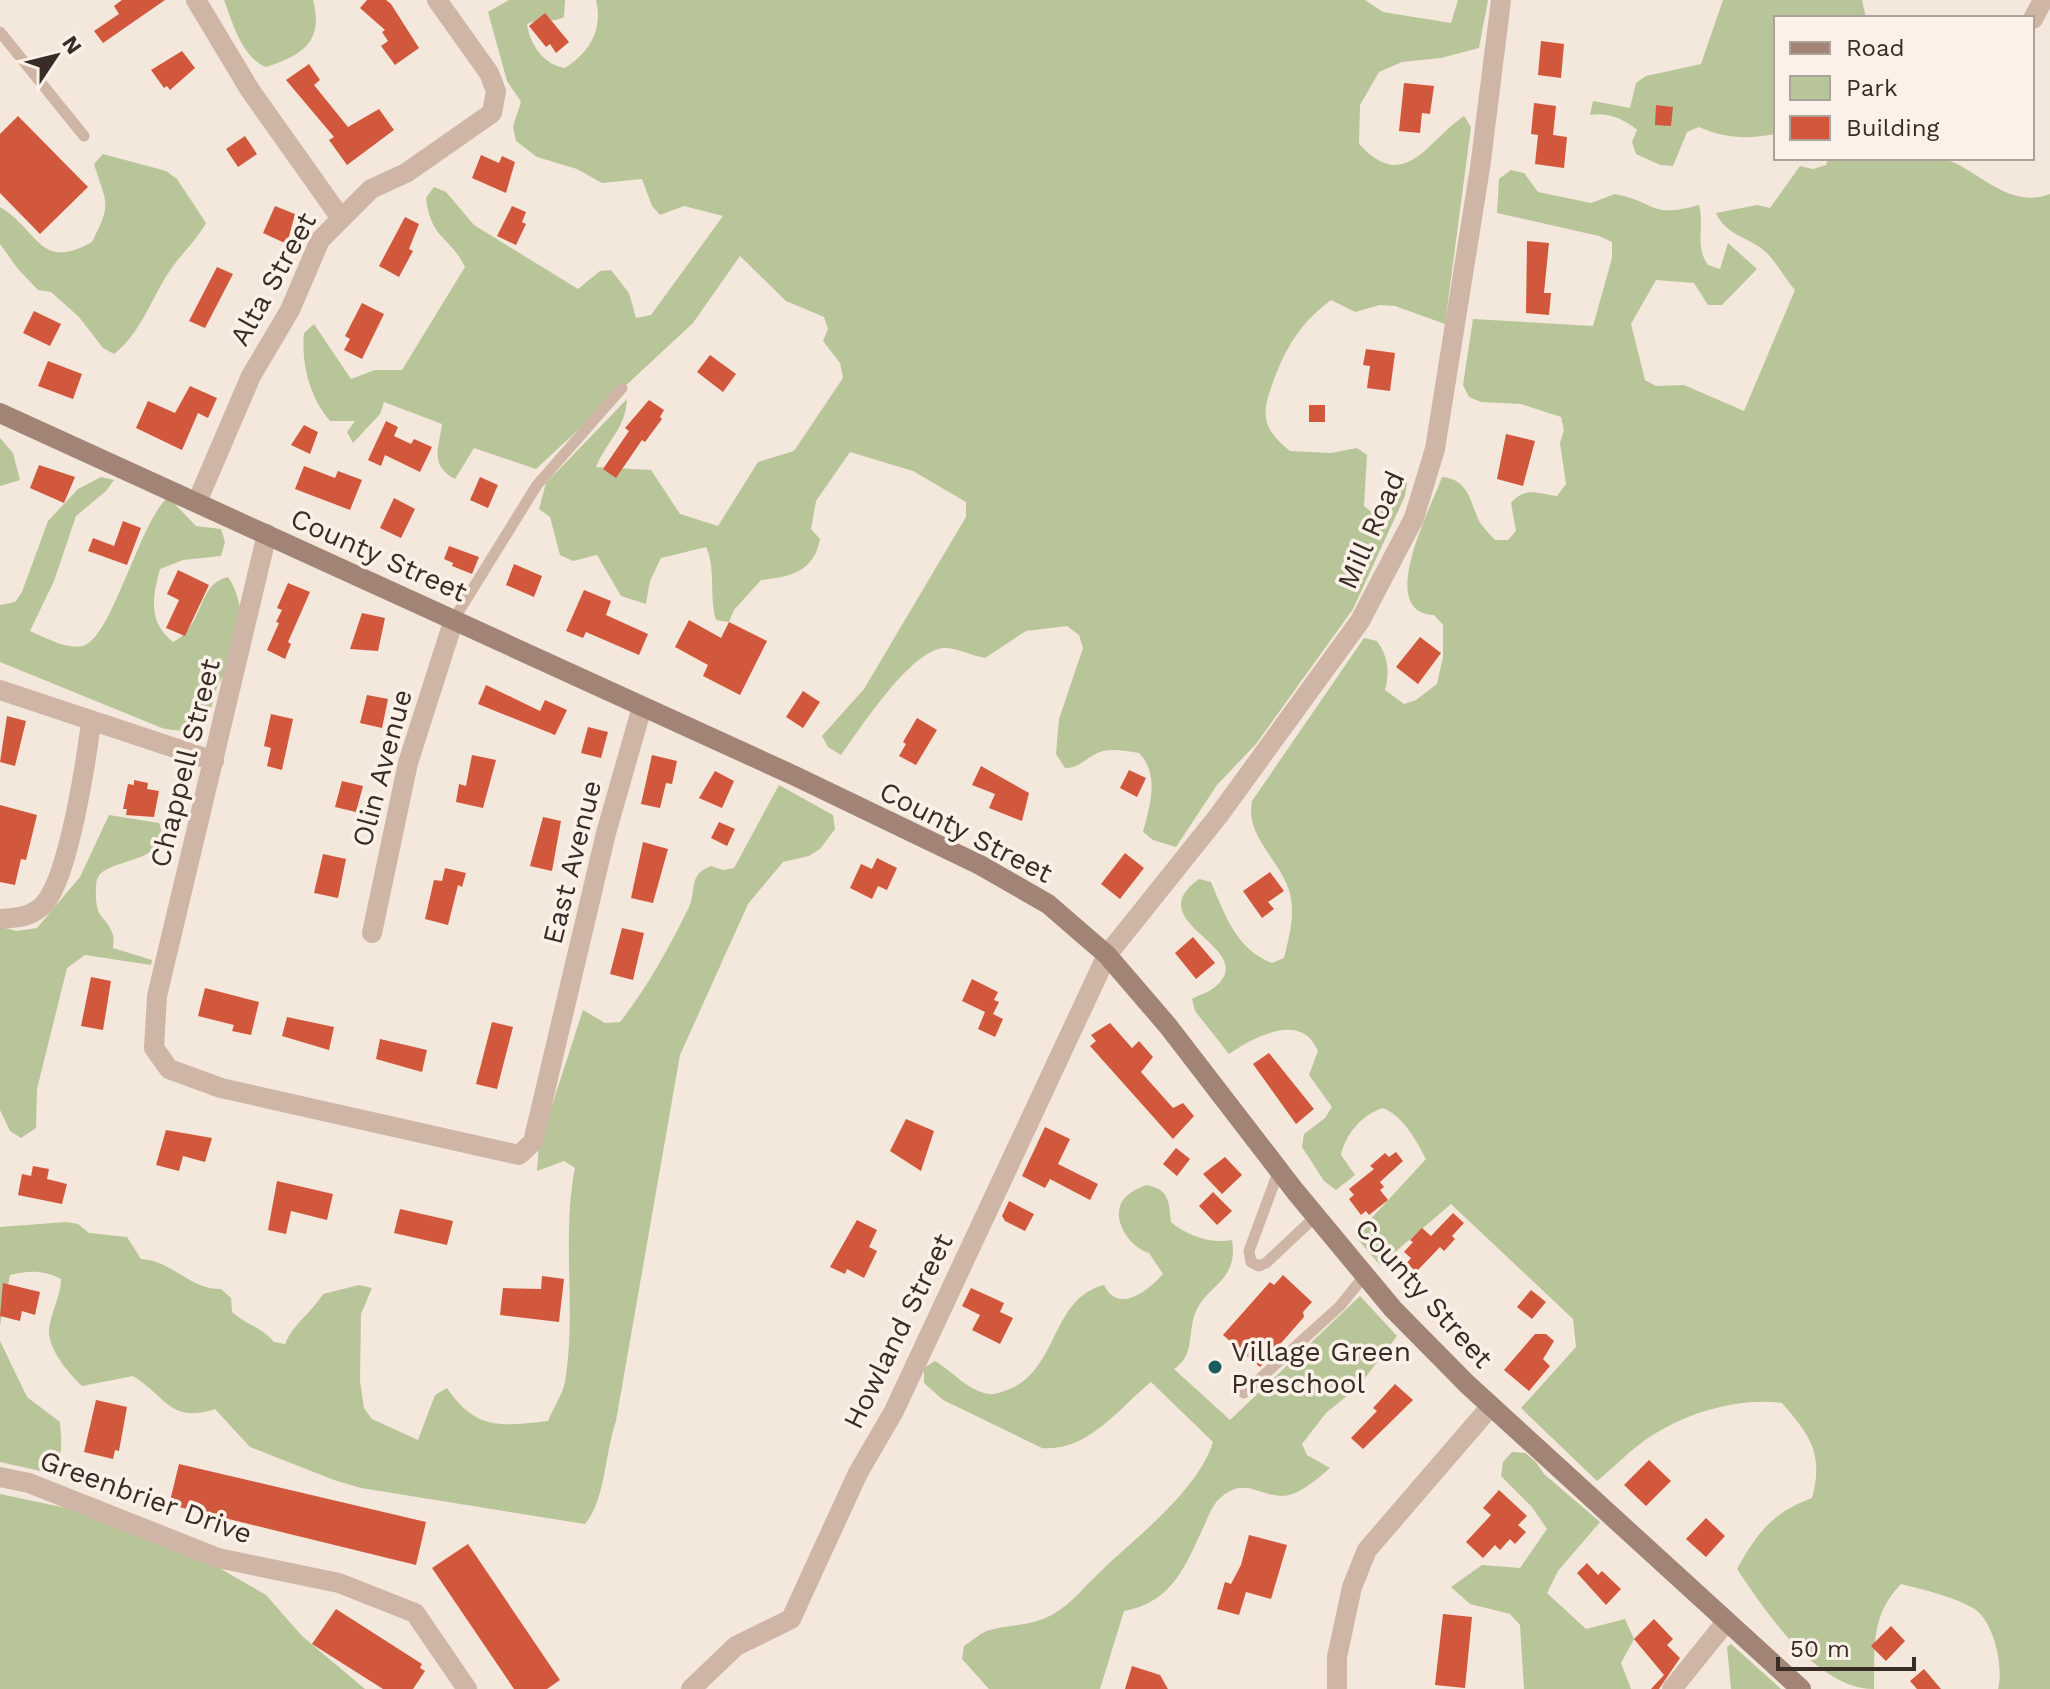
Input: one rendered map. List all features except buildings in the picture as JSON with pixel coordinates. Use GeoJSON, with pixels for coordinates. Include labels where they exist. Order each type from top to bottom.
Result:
{"type":"FeatureCollection","features":[{"type":"Feature","properties":{"kind":"street"},"geometry":{"type":"LineString","coordinates":[[196,0],[273,124],[340,217]]}},
{"type":"Feature","properties":{"kind":"street","name":"Alta Street"},"geometry":{"type":"LineString","coordinates":[[197,502],[251,376],[290,310],[320,240],[371,189],[406,173],[459,139],[492,113],[496,91],[489,73],[437,0]]}},
{"type":"Feature","properties":{"kind":"street","name":"Mill Road"},"geometry":{"type":"LineString","coordinates":[[1107,955],[1219,815],[1360,621],[1414,518],[1435,449],[1480,168],[1501,0]]}},
{"type":"Feature","properties":{"kind":"street","name":"County Street"},"geometry":{"type":"LineString","coordinates":[[0,413],[454,619],[980,865],[1048,904],[1107,955],[1168,1026],[1393,1309],[1491,1406],[1801,1689]]}},
{"type":"Feature","properties":{"kind":"street","name":"Chappell Street"},"geometry":{"type":"LineString","coordinates":[[157,1004],[267,534]]}},
{"type":"Feature","properties":{"kind":"street","name":"Olin Avenue"},"geometry":{"type":"LineString","coordinates":[[372,933],[408,763],[454,619]]}},
{"type":"Feature","properties":{"kind":"street"},"geometry":{"type":"LineString","coordinates":[[0,690],[214,761]]}},
{"type":"Feature","properties":{"kind":"street","name":"East Avenue"},"geometry":{"type":"LineString","coordinates":[[157,1004],[154,1048],[169,1069],[221,1088],[519,1155],[533,1142],[606,833],[642,707]]}},
{"type":"Feature","properties":{"kind":"street"},"geometry":{"type":"LineString","coordinates":[[0,919],[25,917],[45,903],[58,876],[74,817],[91,722]]}},
{"type":"Feature","properties":{"kind":"street","name":"Howland Street"},"geometry":{"type":"LineString","coordinates":[[691,1689],[736,1646],[791,1619],[858,1473],[894,1411],[1107,955]]}},
{"type":"Feature","properties":{"kind":"street"},"geometry":{"type":"LineString","coordinates":[[1337,1689],[1337,1657],[1352,1587],[1367,1550],[1491,1406]]}},
{"type":"Feature","properties":{"kind":"street","name":"Greenbrier Drive"},"geometry":{"type":"LineString","coordinates":[[0,1477],[29,1483],[218,1558],[339,1583],[415,1613],[467,1689]]}},
{"type":"Feature","properties":{"kind":"street"},"geometry":{"type":"LineString","coordinates":[[1672,1689],[1726,1622]]}},
{"type":"Feature","properties":{"kind":"lane"},"geometry":{"type":"LineString","coordinates":[[0,32],[84,136]]}},
{"type":"Feature","properties":{"kind":"lane"},"geometry":{"type":"LineString","coordinates":[[454,619],[537,485],[622,388]]}},
{"type":"Feature","properties":{"kind":"lane"},"geometry":{"type":"LineString","coordinates":[[1279,1169],[1249,1251],[1251,1262],[1259,1266],[1266,1263],[1316,1216]]}},
{"type":"Feature","properties":{"kind":"lane"},"geometry":{"type":"LineString","coordinates":[[1244,1393],[1340,1306],[1365,1275]]}},
{"type":"Feature","properties":{"kind":"green space"},"geometry":{"type":"Polygon","coordinates":[[[224,0],[313,0],[316,26],[313,36],[300,51],[266,67],[245,48],[224,0]]]}},
{"type":"Feature","properties":{"kind":"green space"},"geometry":{"type":"Polygon","coordinates":[[[509,0],[565,0],[564,17],[527,24],[539,53],[551,63],[565,68],[581,55],[592,39],[598,21],[596,0],[1365,0],[1383,12],[1451,23],[1458,0],[1488,0],[1479,48],[1441,58],[1402,62],[1379,72],[1360,105],[1359,144],[1375,158],[1389,164],[1402,164],[1414,158],[1464,116],[1471,127],[1445,324],[1395,306],[1380,305],[1355,312],[1331,300],[1312,316],[1292,342],[1276,374],[1266,407],[1272,433],[1290,451],[1331,453],[1357,448],[1367,455],[1364,506],[1374,514],[1391,495],[1401,472],[1407,483],[1405,496],[1353,609],[1256,744],[1217,785],[1176,847],[1153,840],[1143,832],[1152,791],[1149,771],[1139,753],[1105,751],[1065,768],[1056,754],[1059,719],[1083,648],[1079,635],[1067,626],[1026,631],[985,658],[948,648],[930,652],[901,676],[841,755],[828,747],[822,736],[864,689],[966,517],[966,502],[913,471],[850,452],[816,501],[811,529],[820,539],[812,559],[799,571],[761,580],[734,610],[729,622],[716,620],[711,564],[706,547],[661,558],[650,581],[646,604],[621,596],[597,555],[573,561],[560,555],[550,517],[539,509],[546,483],[627,399],[619,427],[596,467],[651,470],[680,514],[718,526],[758,462],[794,451],[843,378],[840,363],[823,341],[828,329],[824,317],[786,301],[740,256],[693,323],[536,469],[474,448],[455,479],[439,462],[442,424],[384,402],[380,414],[353,443],[347,432],[355,421],[330,421],[317,402],[308,380],[304,333],[314,324],[351,379],[375,370],[402,370],[465,267],[437,230],[428,212],[426,198],[434,187],[446,192],[474,225],[578,289],[600,271],[611,270],[629,293],[636,318],[651,315],[723,216],[684,206],[660,215],[652,206],[642,179],[602,183],[577,169],[537,157],[516,141],[513,126],[521,102],[507,81],[488,12],[509,0]]]}},
{"type":"Feature","properties":{"kind":"green space"},"geometry":{"type":"Polygon","coordinates":[[[1723,0],[1862,0],[1866,16],[1774,16],[1774,134],[1737,137],[1699,127],[1687,132],[1673,166],[1660,165],[1636,154],[1632,142],[1637,130],[1615,117],[1590,115],[1593,101],[1630,108],[1636,83],[1646,76],[1701,64],[1723,0]]]}},
{"type":"Feature","properties":{"kind":"green space"},"geometry":{"type":"Polygon","coordinates":[[[103,154],[166,171],[177,179],[206,223],[171,269],[132,336],[114,354],[103,348],[79,317],[51,292],[38,290],[0,244],[0,207],[50,250],[74,250],[92,242],[105,211],[94,164],[103,154]]]}},
{"type":"Feature","properties":{"kind":"green space"},"geometry":{"type":"Polygon","coordinates":[[[1827,160],[1946,160],[2005,192],[2034,198],[2050,194],[2050,1689],[1998,1689],[2000,1669],[1996,1645],[1980,1614],[1956,1600],[1901,1584],[1879,1620],[1874,1689],[1853,1686],[1813,1662],[1778,1625],[1737,1569],[1767,1525],[1787,1510],[1812,1498],[1816,1469],[1812,1446],[1782,1403],[1745,1403],[1689,1417],[1640,1444],[1597,1481],[1521,1408],[1576,1347],[1573,1319],[1451,1204],[1380,1265],[1355,1236],[1426,1159],[1409,1130],[1383,1108],[1362,1120],[1346,1140],[1341,1155],[1355,1175],[1336,1190],[1324,1181],[1302,1147],[1304,1134],[1325,1118],[1332,1107],[1309,1075],[1318,1051],[1310,1039],[1300,1032],[1276,1031],[1229,1054],[1195,1011],[1192,999],[1215,987],[1225,973],[1223,960],[1189,922],[1182,909],[1184,895],[1199,879],[1211,882],[1233,930],[1249,949],[1272,963],[1284,958],[1292,921],[1292,903],[1282,875],[1257,835],[1251,813],[1252,801],[1364,638],[1377,641],[1381,647],[1387,664],[1385,690],[1404,704],[1416,700],[1437,684],[1443,657],[1443,625],[1434,615],[1417,610],[1409,597],[1408,579],[1419,534],[1442,477],[1462,486],[1480,522],[1495,540],[1508,540],[1516,531],[1511,503],[1521,494],[1532,492],[1557,496],[1566,484],[1560,443],[1564,430],[1561,417],[1521,404],[1481,402],[1469,397],[1463,385],[1473,319],[1593,326],[1612,258],[1612,242],[1599,236],[1497,213],[1499,179],[1511,170],[1524,173],[1538,192],[1591,203],[1615,194],[1662,210],[1699,205],[1702,250],[1708,265],[1720,269],[1728,243],[1757,269],[1722,305],[1708,305],[1694,283],[1656,280],[1631,324],[1645,380],[1656,386],[1684,385],[1744,411],[1795,290],[1767,253],[1732,232],[1716,213],[1757,205],[1770,208],[1800,166],[1813,169],[1826,165],[1827,160]]]}},
{"type":"Feature","properties":{"kind":"green space"},"geometry":{"type":"Polygon","coordinates":[[[0,438],[13,453],[20,480],[0,486],[0,438]]]}},
{"type":"Feature","properties":{"kind":"green space"},"geometry":{"type":"Polygon","coordinates":[[[101,477],[114,480],[106,491],[76,516],[54,581],[30,631],[77,647],[94,638],[115,602],[147,530],[168,497],[196,526],[221,529],[225,542],[221,556],[183,560],[160,569],[154,600],[159,626],[173,642],[183,635],[191,626],[210,588],[228,577],[237,594],[241,615],[241,636],[235,655],[217,687],[207,718],[195,728],[162,728],[0,662],[0,605],[15,602],[22,592],[48,521],[78,489],[101,477]]]}},
{"type":"Feature","properties":{"kind":"green space"},"geometry":{"type":"Polygon","coordinates":[[[779,785],[833,815],[835,829],[820,849],[809,856],[783,862],[748,904],[680,1055],[616,1421],[601,1490],[592,1515],[585,1524],[361,1488],[250,1447],[215,1409],[200,1413],[178,1410],[133,1376],[82,1386],[60,1361],[52,1345],[49,1330],[61,1279],[49,1274],[30,1272],[10,1275],[0,1325],[0,1227],[66,1222],[78,1224],[89,1233],[127,1237],[141,1259],[162,1264],[200,1285],[221,1289],[231,1298],[232,1312],[274,1342],[285,1344],[323,1294],[359,1285],[372,1288],[361,1314],[360,1381],[364,1408],[372,1419],[418,1440],[435,1395],[447,1388],[468,1412],[479,1419],[503,1424],[548,1421],[564,1387],[568,1355],[569,1221],[575,1168],[564,1161],[537,1171],[539,1145],[583,1010],[605,1023],[620,1022],[649,981],[674,937],[689,907],[696,878],[711,866],[723,870],[734,868],[779,785]]]}},
{"type":"Feature","properties":{"kind":"green space"},"geometry":{"type":"Polygon","coordinates":[[[109,815],[159,823],[162,835],[152,851],[101,873],[96,886],[97,908],[111,929],[113,948],[152,960],[151,965],[85,955],[67,968],[37,1089],[36,1128],[21,1138],[10,1131],[0,1110],[0,927],[17,931],[37,928],[80,877],[109,815]]]}},
{"type":"Feature","properties":{"kind":"green space"},"geometry":{"type":"Polygon","coordinates":[[[1146,1185],[1159,1190],[1166,1197],[1171,1222],[1177,1227],[1208,1240],[1232,1240],[1233,1255],[1226,1275],[1199,1306],[1192,1324],[1188,1352],[1174,1369],[1230,1420],[1360,1296],[1397,1336],[1358,1387],[1326,1413],[1302,1444],[1307,1455],[1330,1468],[1305,1488],[1289,1495],[1238,1488],[1219,1499],[1183,1568],[1166,1591],[1154,1600],[1124,1611],[1100,1689],[989,1689],[962,1659],[964,1646],[987,1631],[1039,1620],[1067,1605],[1179,1497],[1205,1461],[1213,1442],[1151,1382],[1088,1436],[1059,1447],[1042,1448],[943,1400],[924,1383],[924,1368],[935,1361],[980,1392],[991,1394],[1012,1388],[1027,1378],[1038,1365],[1064,1318],[1087,1292],[1104,1285],[1110,1294],[1125,1299],[1149,1287],[1163,1274],[1149,1253],[1129,1239],[1119,1216],[1125,1197],[1146,1185]]]}},
{"type":"Feature","properties":{"kind":"green space"},"geometry":{"type":"Polygon","coordinates":[[[0,1341],[27,1397],[60,1422],[59,1457],[45,1472],[0,1462],[0,1341]]]}},
{"type":"Feature","properties":{"kind":"green space"},"geometry":{"type":"Polygon","coordinates":[[[1512,1452],[1525,1453],[1544,1474],[1600,1522],[1558,1571],[1547,1593],[1586,1629],[1625,1619],[1634,1639],[1621,1663],[1631,1689],[1524,1689],[1520,1625],[1510,1614],[1470,1604],[1451,1587],[1482,1565],[1520,1568],[1547,1529],[1532,1507],[1501,1476],[1503,1462],[1512,1452]]]}},
{"type":"Feature","properties":{"kind":"green space"},"geometry":{"type":"Polygon","coordinates":[[[0,1494],[66,1508],[214,1565],[266,1595],[302,1636],[365,1689],[0,1689],[0,1494]]]}},
{"type":"Feature","properties":{"kind":"green space"},"geometry":{"type":"Polygon","coordinates":[[[1731,1644],[1781,1689],[1731,1689],[1727,1647],[1731,1644]]]}},
{"type":"Feature","properties":{"kind":"place","name":"Village Green Preschool"},"geometry":{"type":"Point","coordinates":[1215,1367]}}]}
